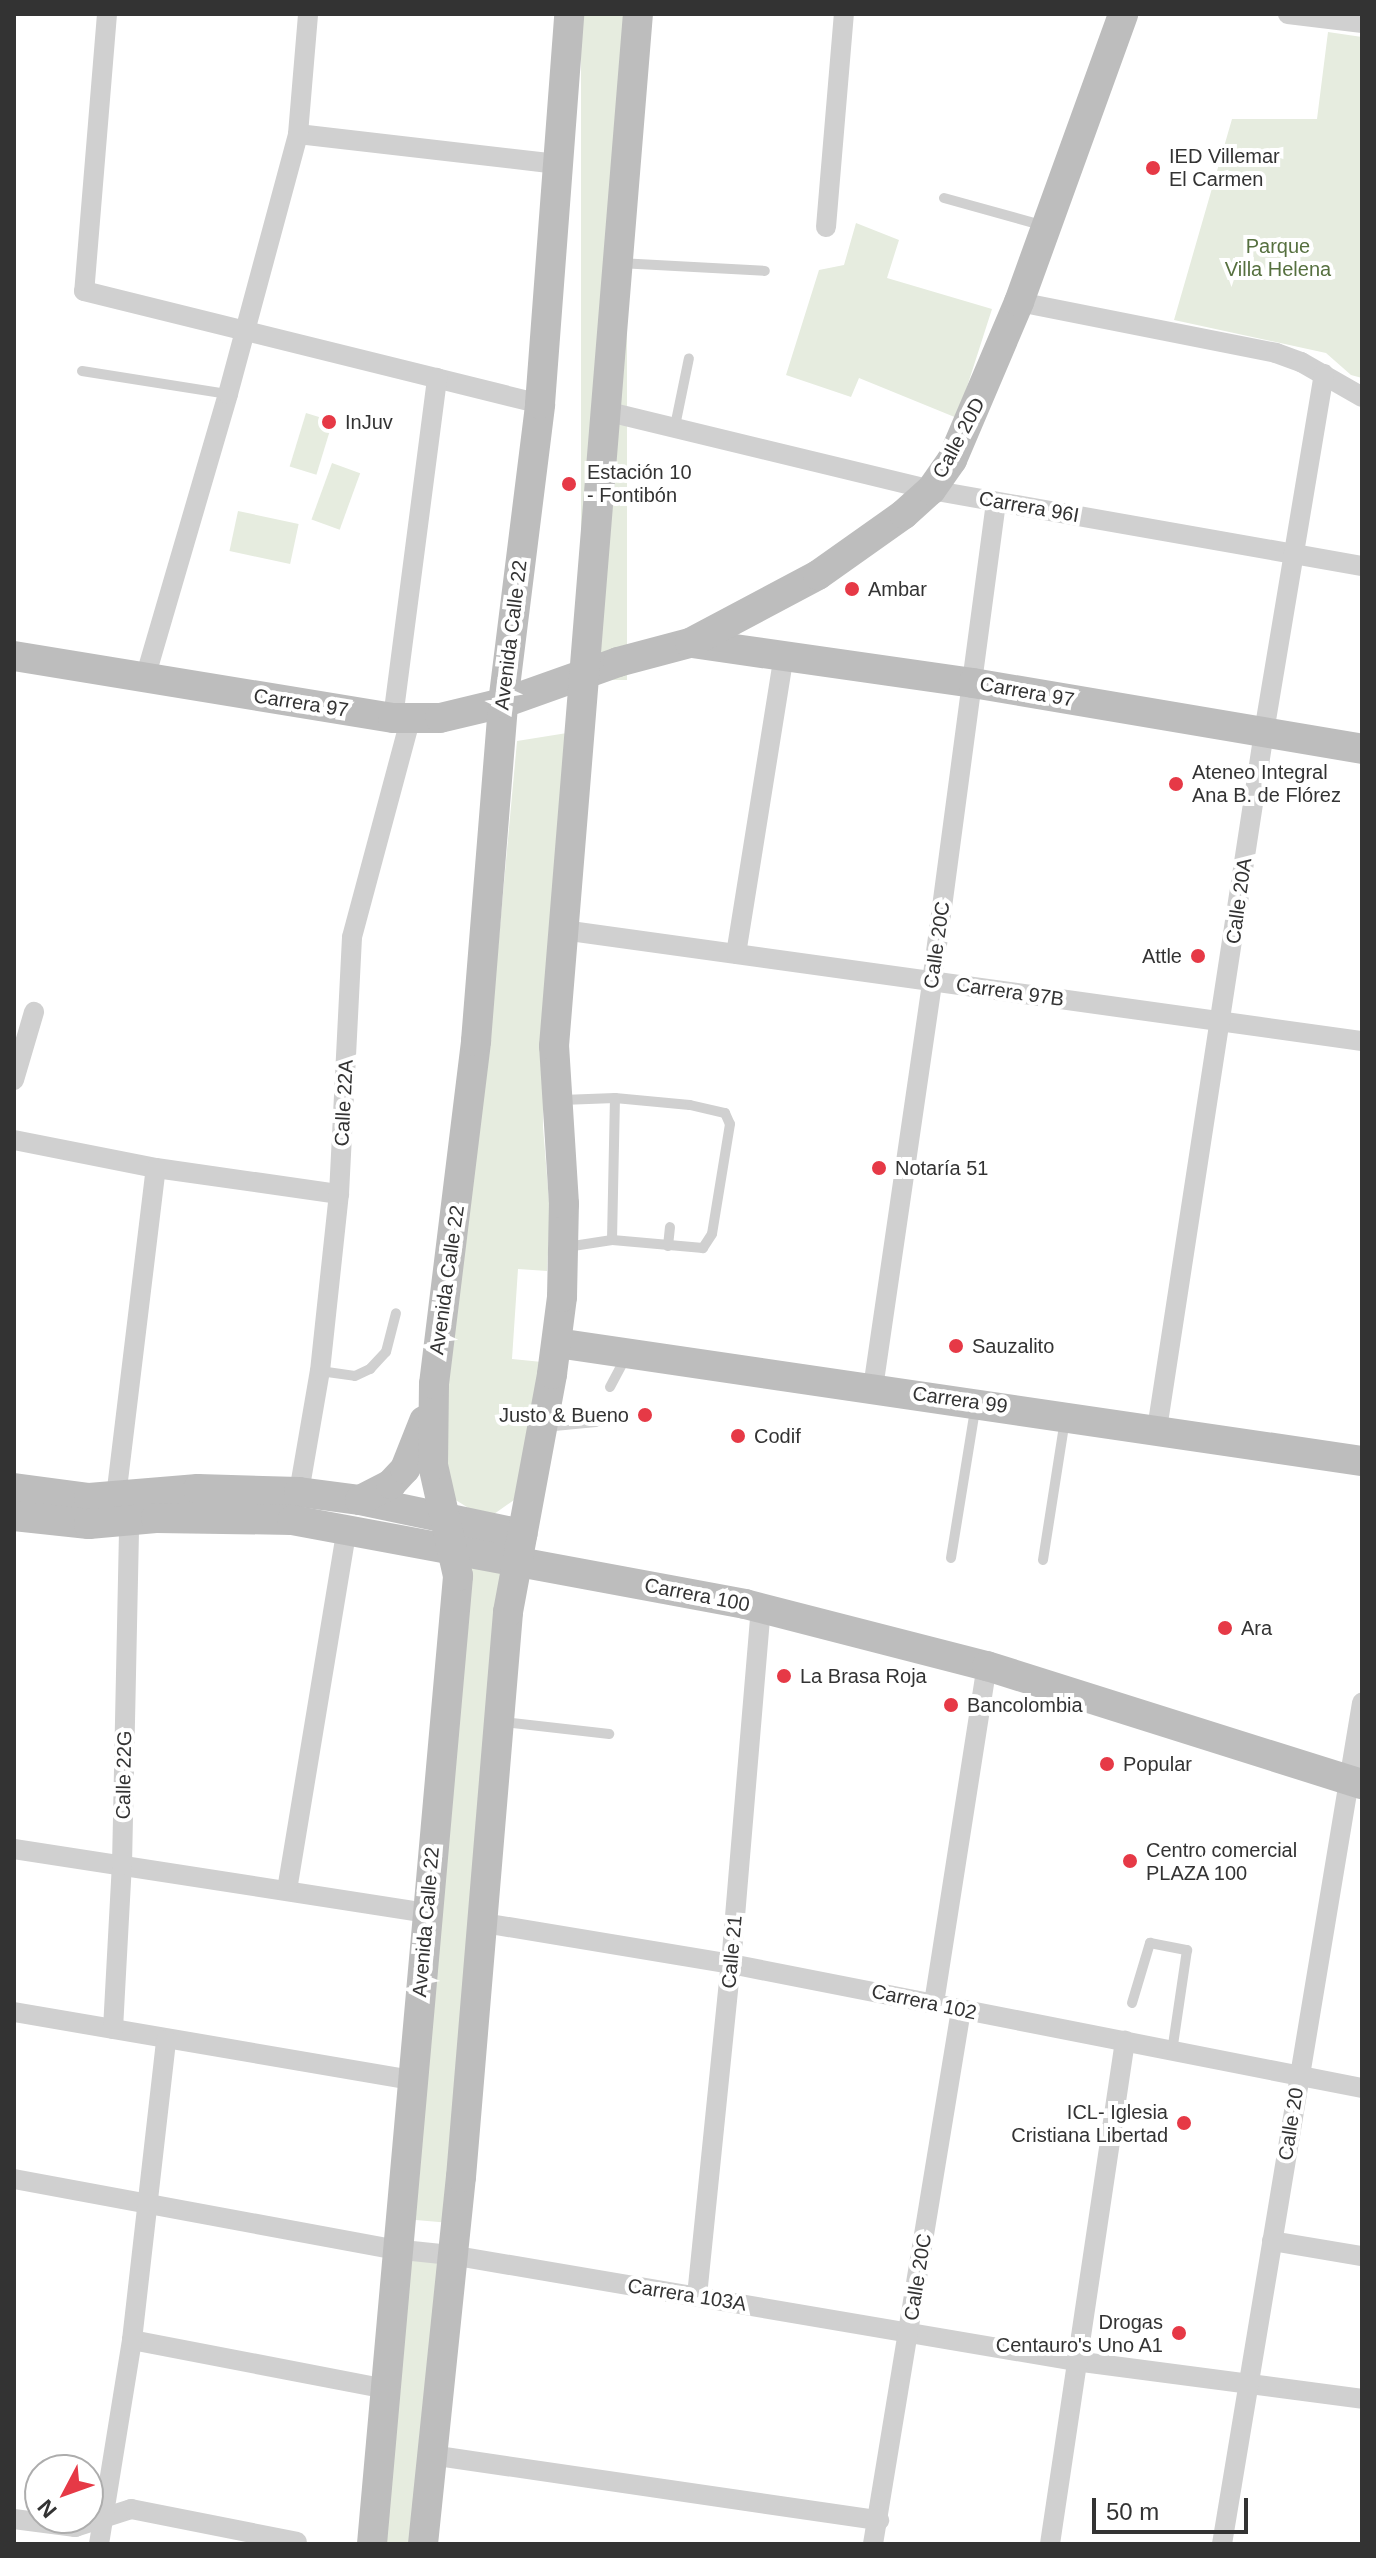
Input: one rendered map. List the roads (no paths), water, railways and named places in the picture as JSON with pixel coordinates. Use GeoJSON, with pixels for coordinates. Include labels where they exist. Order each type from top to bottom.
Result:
{"type":"FeatureCollection","features":[{"type":"Feature","properties":{"kind":"main road","name":"Avenida Calle 22"},"geometry":{"type":"LineString","coordinates":[[372,2544],[458,1576],[432,1452],[434,1384],[476,1041],[503,703],[540,404],[569,14]]}},
{"type":"Feature","properties":{"kind":"main road"},"geometry":{"type":"LineString","coordinates":[[423,2544],[484,1923],[508,1612],[557,1343],[565,1247],[554,1046],[638,14]]}},
{"type":"Feature","properties":{"kind":"main road","name":"Calle 20D"},"geometry":{"type":"LineString","coordinates":[[585,674],[690,643],[818,575],[874,537],[931,490],[966,432],[1019,302],[1123,14]]}},
{"type":"Feature","properties":{"kind":"main road","name":"Carrera 97"},"geometry":{"type":"LineString","coordinates":[[690,643],[973,683],[1362,749]]}},
{"type":"Feature","properties":{"kind":"main road","name":"Carrera 97"},"geometry":{"type":"LineString","coordinates":[[14,656],[401,719],[440,718],[503,703],[585,674]]}},
{"type":"Feature","properties":{"kind":"main road","name":"Carrera 99"},"geometry":{"type":"LineString","coordinates":[[557,1343],[1362,1461]]}},
{"type":"Feature","properties":{"kind":"main road"},"geometry":{"type":"LineString","coordinates":[[360,1500],[391,1484],[412,1458],[434,1384]]}},
{"type":"Feature","properties":{"kind":"main road","name":"Carrera 100"},"geometry":{"type":"LineString","coordinates":[[14,1488],[89,1498],[122,1508],[347,1527],[453,1548],[520,1547]]}},
{"type":"Feature","properties":{"kind":"main road","name":"Carrera 100"},"geometry":{"type":"LineString","coordinates":[[14,1516],[89,1524],[122,1508],[198,1489],[299,1492],[360,1500],[445,1518],[520,1547],[987,1666],[1355,1782]]}},
{"type":"Feature","properties":{"kind":"street"},"geometry":{"type":"LineString","coordinates":[[107,14],[84,291],[540,404]]}},
{"type":"Feature","properties":{"kind":"street"},"geometry":{"type":"LineString","coordinates":[[145,678],[246,331],[298,134],[308,14]]}},
{"type":"Feature","properties":{"kind":"street"},"geometry":{"type":"LineString","coordinates":[[826,227],[844,14]]}},
{"type":"Feature","properties":{"kind":"street"},"geometry":{"type":"LineString","coordinates":[[1288,14],[1362,23]]}},
{"type":"Feature","properties":{"kind":"street"},"geometry":{"type":"LineString","coordinates":[[298,134],[557,164]]}},
{"type":"Feature","properties":{"kind":"street"},"geometry":{"type":"LineString","coordinates":[[1019,302],[1276,353],[1324,374],[1362,397]]}},
{"type":"Feature","properties":{"kind":"street","name":"Calle 20A"},"geometry":{"type":"LineString","coordinates":[[1157,1429],[1264,732],[1324,374]]}},
{"type":"Feature","properties":{"kind":"street","name":"Calle 22A"},"geometry":{"type":"LineString","coordinates":[[299,1492],[320,1371],[339,1194],[352,937],[401,719],[437,378]]}},
{"type":"Feature","properties":{"kind":"street","name":"Carrera 96I"},"geometry":{"type":"LineString","coordinates":[[605,411],[931,490],[1362,566]]}},
{"type":"Feature","properties":{"kind":"street","name":"Calle 20C"},"geometry":{"type":"LineString","coordinates":[[873,1388],[932,982],[996,502]]}},
{"type":"Feature","properties":{"kind":"street"},"geometry":{"type":"LineString","coordinates":[[736,954],[784,655]]}},
{"type":"Feature","properties":{"kind":"street","name":"Carrera 97B"},"geometry":{"type":"LineString","coordinates":[[563,930],[1362,1041]]}},
{"type":"Feature","properties":{"kind":"street"},"geometry":{"type":"LineString","coordinates":[[14,1080],[34,1012]]}},
{"type":"Feature","properties":{"kind":"street"},"geometry":{"type":"LineString","coordinates":[[14,1140],[156,1168],[339,1194]]}},
{"type":"Feature","properties":{"kind":"street","name":"Calle 22G"},"geometry":{"type":"LineString","coordinates":[[113,2029],[122,1865],[122,1508],[156,1168]]}},
{"type":"Feature","properties":{"kind":"street"},"geometry":{"type":"LineString","coordinates":[[287,1890],[347,1527]]}},
{"type":"Feature","properties":{"kind":"street","name":"Calle 21"},"geometry":{"type":"LineString","coordinates":[[697,2296],[731,1964],[761,1608]]}},
{"type":"Feature","properties":{"kind":"street"},"geometry":{"type":"LineString","coordinates":[[934,2003],[987,1666]]}},
{"type":"Feature","properties":{"kind":"street","name":"Calle 20"},"geometry":{"type":"LineString","coordinates":[[1222,2544],[1299,2077],[1355,1782],[1362,1703]]}},
{"type":"Feature","properties":{"kind":"street"},"geometry":{"type":"LineString","coordinates":[[14,1849],[426,1913]]}},
{"type":"Feature","properties":{"kind":"street","name":"Carrera 102"},"geometry":{"type":"LineString","coordinates":[[484,1923],[731,1964],[1362,2088]]}},
{"type":"Feature","properties":{"kind":"street","name":"Calle 20C"},"geometry":{"type":"LineString","coordinates":[[873,2544],[961,2010]]}},
{"type":"Feature","properties":{"kind":"street"},"geometry":{"type":"LineString","coordinates":[[14,2012],[412,2080]]}},
{"type":"Feature","properties":{"kind":"street"},"geometry":{"type":"LineString","coordinates":[[104,2501],[132,2340],[166,2040]]}},
{"type":"Feature","properties":{"kind":"street"},"geometry":{"type":"LineString","coordinates":[[1050,2544],[1125,2041]]}},
{"type":"Feature","properties":{"kind":"street","name":"Carrera 103A"},"geometry":{"type":"LineString","coordinates":[[14,2179],[400,2251],[451,2255],[1075,2361],[1362,2399]]}},
{"type":"Feature","properties":{"kind":"street"},"geometry":{"type":"LineString","coordinates":[[1272,2241],[1362,2256]]}},
{"type":"Feature","properties":{"kind":"street"},"geometry":{"type":"LineString","coordinates":[[132,2340],[386,2389]]}},
{"type":"Feature","properties":{"kind":"street"},"geometry":{"type":"LineString","coordinates":[[431,2455],[879,2520]]}},
{"type":"Feature","properties":{"kind":"street"},"geometry":{"type":"LineString","coordinates":[[104,2517],[131,2509],[297,2542]]}},
{"type":"Feature","properties":{"kind":"lane"},"geometry":{"type":"LineString","coordinates":[[944,198],[1047,226]]}},
{"type":"Feature","properties":{"kind":"lane"},"geometry":{"type":"LineString","coordinates":[[617,263],[765,271]]}},
{"type":"Feature","properties":{"kind":"lane"},"geometry":{"type":"LineString","coordinates":[[675,426],[689,358]]}},
{"type":"Feature","properties":{"kind":"lane"},"geometry":{"type":"LineString","coordinates":[[82,371],[228,394]]}},
{"type":"Feature","properties":{"kind":"lane"},"geometry":{"type":"LineString","coordinates":[[612,1240],[615,1098]]}},
{"type":"Feature","properties":{"kind":"lane"},"geometry":{"type":"LineString","coordinates":[[556,1100],[615,1098],[689,1108],[725,1113],[730,1124],[712,1234],[707,1245],[700,1250],[612,1240],[565,1247]]}},
{"type":"Feature","properties":{"kind":"lane"},"geometry":{"type":"LineString","coordinates":[[668,1246],[670,1227]]}},
{"type":"Feature","properties":{"kind":"lane"},"geometry":{"type":"LineString","coordinates":[[320,1371],[355,1376],[370,1369],[386,1352],[396,1313]]}},
{"type":"Feature","properties":{"kind":"lane"},"geometry":{"type":"LineString","coordinates":[[610,1387],[628,1353]]}},
{"type":"Feature","properties":{"kind":"lane"},"geometry":{"type":"LineString","coordinates":[[951,1558],[976,1403]]}},
{"type":"Feature","properties":{"kind":"lane"},"geometry":{"type":"LineString","coordinates":[[1043,1560],[1065,1416]]}},
{"type":"Feature","properties":{"kind":"lane"},"geometry":{"type":"LineString","coordinates":[[542,1428],[596,1422]]}},
{"type":"Feature","properties":{"kind":"lane"},"geometry":{"type":"LineString","coordinates":[[499,1721],[609,1734]]}},
{"type":"Feature","properties":{"kind":"lane"},"geometry":{"type":"LineString","coordinates":[[1132,2003],[1150,1943],[1188,1951],[1172,2051]]}},
{"type":"Feature","properties":{"kind":"place","name":"IED Villemar El Carmen"},"geometry":{"type":"Point","coordinates":[1153,168]}},
{"type":"Feature","properties":{"kind":"place","name":"InJuv"},"geometry":{"type":"Point","coordinates":[329,422]}},
{"type":"Feature","properties":{"kind":"place","name":"Estación 10 - Fontibón"},"geometry":{"type":"Point","coordinates":[569,484]}},
{"type":"Feature","properties":{"kind":"place","name":"Ambar"},"geometry":{"type":"Point","coordinates":[852,589]}},
{"type":"Feature","properties":{"kind":"place","name":"Ateneo Integral Ana B. de Flórez"},"geometry":{"type":"Point","coordinates":[1176,784]}},
{"type":"Feature","properties":{"kind":"place","name":"Attle"},"geometry":{"type":"Point","coordinates":[1198,956]}},
{"type":"Feature","properties":{"kind":"place","name":"Notaría 51"},"geometry":{"type":"Point","coordinates":[879,1168]}},
{"type":"Feature","properties":{"kind":"place","name":"Sauzalito"},"geometry":{"type":"Point","coordinates":[956,1346]}},
{"type":"Feature","properties":{"kind":"place","name":"Justo & Bueno"},"geometry":{"type":"Point","coordinates":[645,1415]}},
{"type":"Feature","properties":{"kind":"place","name":"Codif"},"geometry":{"type":"Point","coordinates":[738,1436]}},
{"type":"Feature","properties":{"kind":"place","name":"Ara"},"geometry":{"type":"Point","coordinates":[1225,1628]}},
{"type":"Feature","properties":{"kind":"place","name":"La Brasa Roja"},"geometry":{"type":"Point","coordinates":[784,1676]}},
{"type":"Feature","properties":{"kind":"place","name":"Bancolombia"},"geometry":{"type":"Point","coordinates":[951,1705]}},
{"type":"Feature","properties":{"kind":"place","name":"Popular"},"geometry":{"type":"Point","coordinates":[1107,1764]}},
{"type":"Feature","properties":{"kind":"place","name":"Centro comercial PLAZA 100"},"geometry":{"type":"Point","coordinates":[1130,1861]}},
{"type":"Feature","properties":{"kind":"place","name":"ICL- Iglesia Cristiana Libertad"},"geometry":{"type":"Point","coordinates":[1184,2123]}},
{"type":"Feature","properties":{"kind":"place","name":"Drogas Centauro's Uno A1"},"geometry":{"type":"Point","coordinates":[1179,2333]}},
{"type":"Feature","properties":{"kind":"park label","name":"Parque Villa Helena"},"geometry":{"type":"Point","coordinates":[1278,258]}}]}
